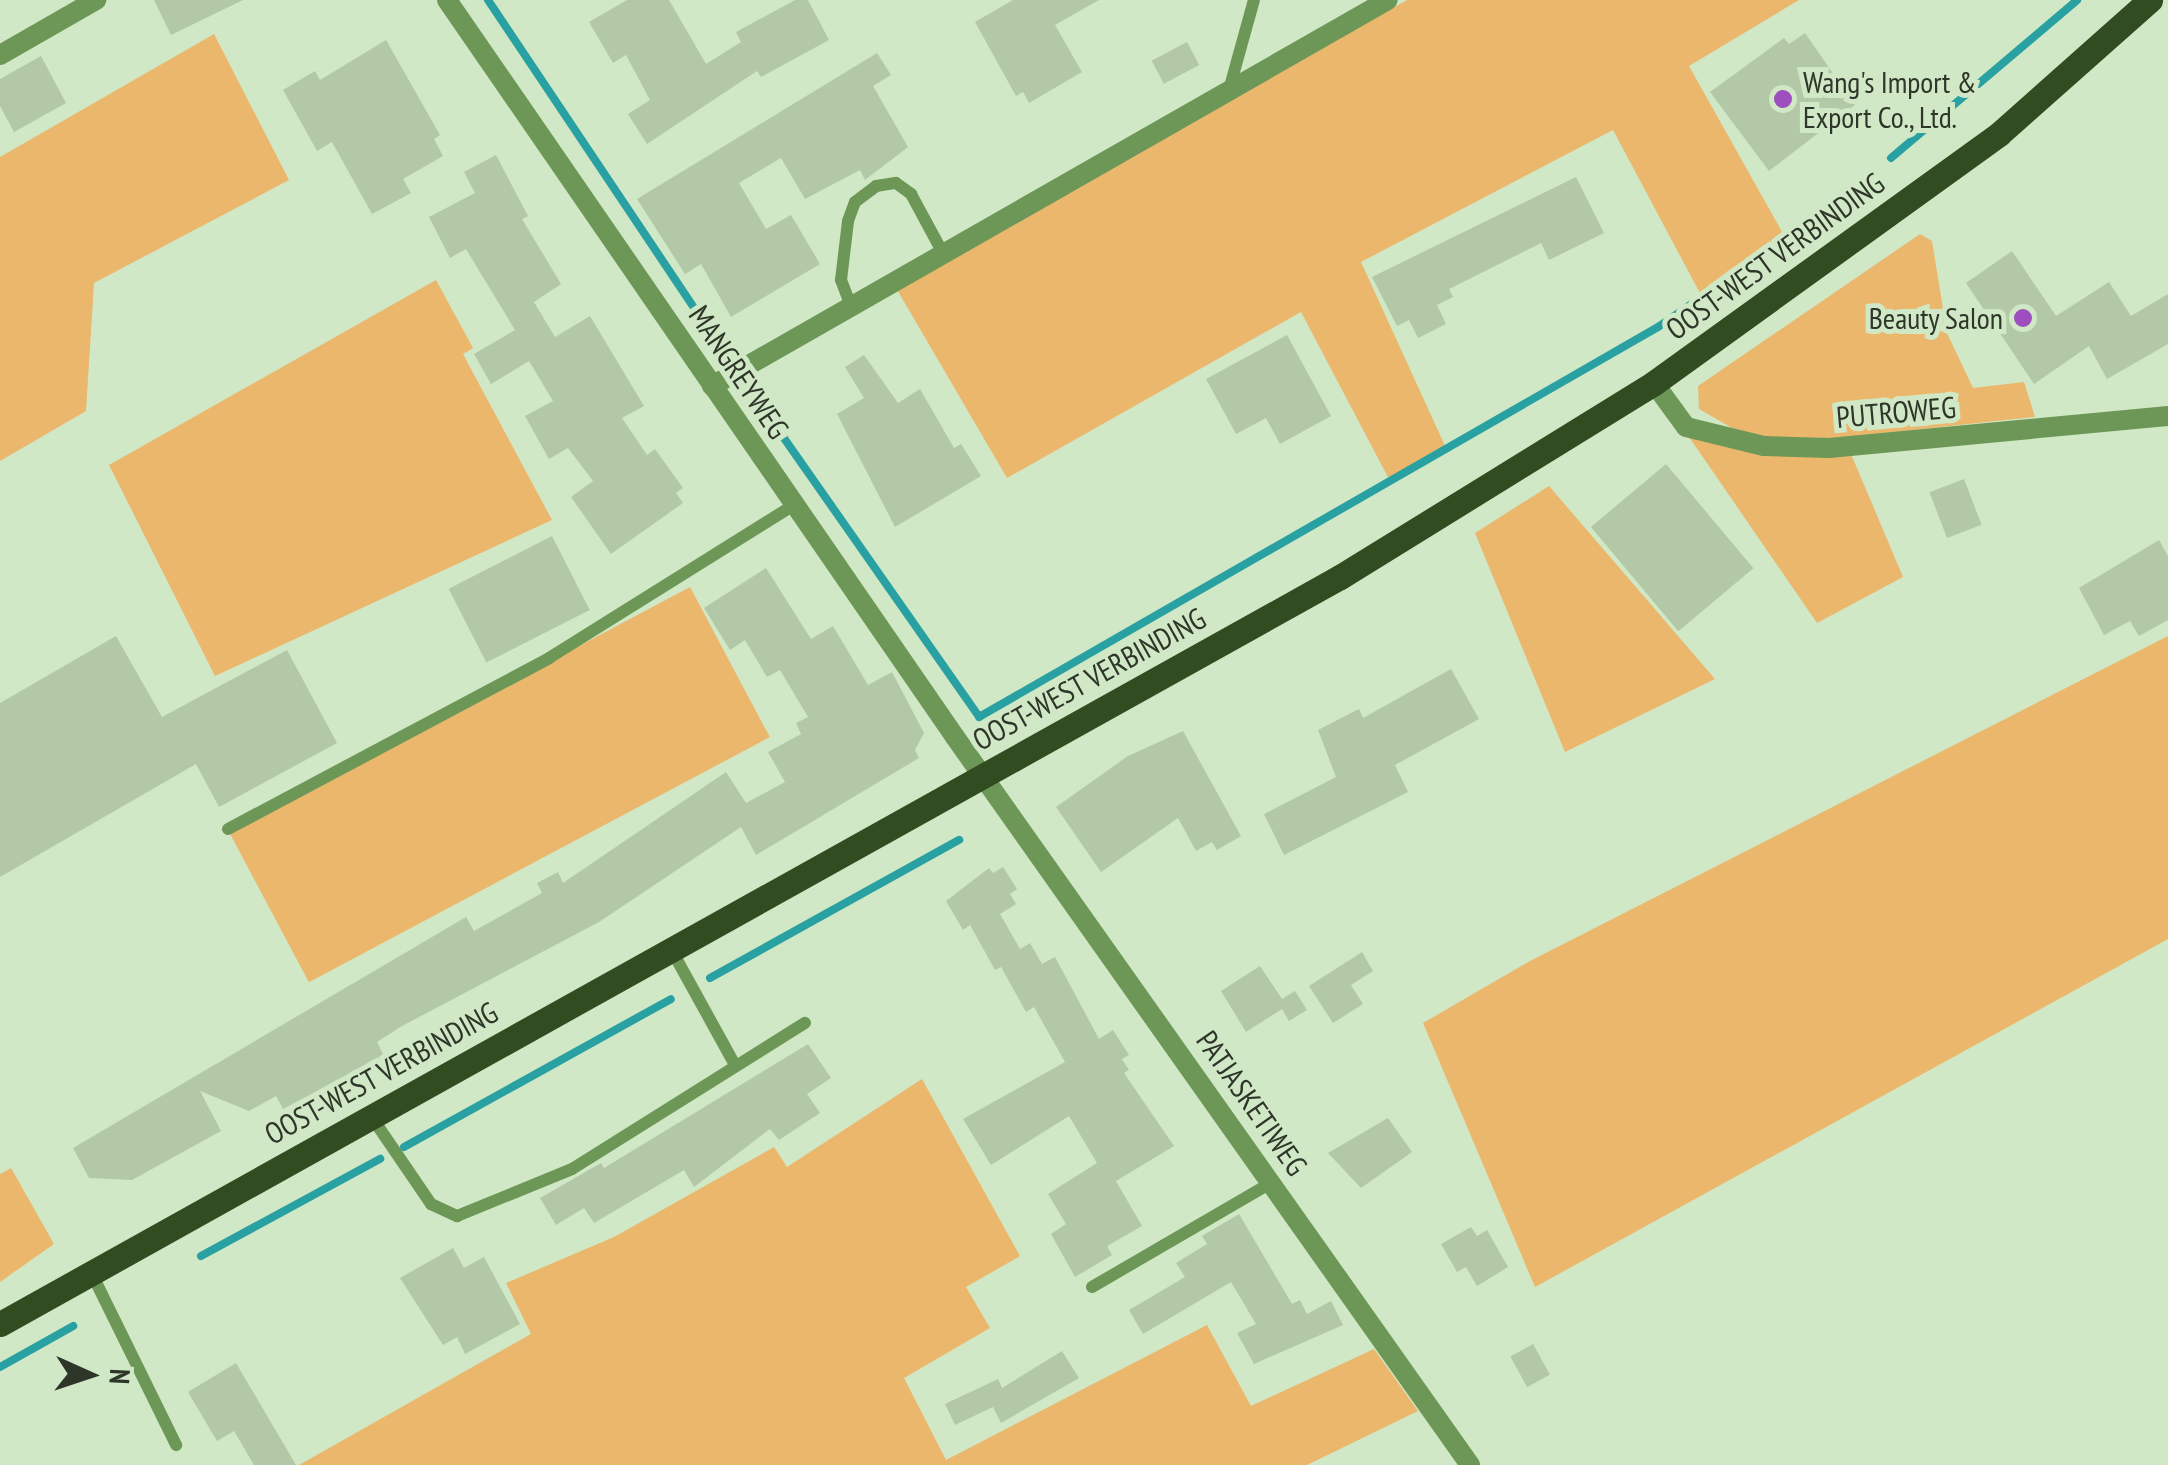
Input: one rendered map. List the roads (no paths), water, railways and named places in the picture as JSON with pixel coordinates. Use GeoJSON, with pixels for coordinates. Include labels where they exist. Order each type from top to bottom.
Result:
{"type":"FeatureCollection","features":[{"type":"Feature","properties":{"kind":"main road","name":"OOST-WEST VERBINDING"},"geometry":{"type":"LineString","coordinates":[[0,1324],[1340,577],[1654,384],[1999,134],[2150,0]]}},
{"type":"Feature","properties":{"kind":"street"},"geometry":{"type":"LineString","coordinates":[[0,55],[96,0]]}},
{"type":"Feature","properties":{"kind":"street","name":"MANGREYWEG"},"geometry":{"type":"LineString","coordinates":[[447,0],[794,506],[986,774]]}},
{"type":"Feature","properties":{"kind":"street"},"geometry":{"type":"LineString","coordinates":[[712,386],[1388,0]]}},
{"type":"Feature","properties":{"kind":"street","name":"PUTROWEG"},"geometry":{"type":"LineString","coordinates":[[1654,384],[1686,427],[1764,446],[1829,448],[2168,416]]}},
{"type":"Feature","properties":{"kind":"street","name":"PATJASKETIWEG"},"geometry":{"type":"LineString","coordinates":[[986,774],[1470,1465]]}},
{"type":"Feature","properties":{"kind":"lane"},"geometry":{"type":"LineString","coordinates":[[1228,92],[1254,0]]}},
{"type":"Feature","properties":{"kind":"lane"},"geometry":{"type":"LineString","coordinates":[[851,306],[841,280],[848,222],[855,202],[876,186],[896,183],[911,194],[944,255]]}},
{"type":"Feature","properties":{"kind":"lane"},"geometry":{"type":"LineString","coordinates":[[228,829],[550,658],[794,506]]}},
{"type":"Feature","properties":{"kind":"lane"},"geometry":{"type":"LineString","coordinates":[[671,950],[735,1066]]}},
{"type":"Feature","properties":{"kind":"lane"},"geometry":{"type":"LineString","coordinates":[[371,1116],[431,1204],[457,1216],[572,1169],[805,1023]]}},
{"type":"Feature","properties":{"kind":"lane"},"geometry":{"type":"LineString","coordinates":[[1092,1287],[1271,1183]]}},
{"type":"Feature","properties":{"kind":"lane"},"geometry":{"type":"LineString","coordinates":[[91,1272],[176,1445]]}},
{"type":"Feature","properties":{"kind":"waterway"},"geometry":{"type":"LineString","coordinates":[[488,0],[723,351]]}},
{"type":"Feature","properties":{"kind":"waterway"},"geometry":{"type":"LineString","coordinates":[[1891,158],[2077,0]]}},
{"type":"Feature","properties":{"kind":"waterway"},"geometry":{"type":"LineString","coordinates":[[751,391],[979,717],[1658,327],[1818,217]]}},
{"type":"Feature","properties":{"kind":"waterway"},"geometry":{"type":"LineString","coordinates":[[710,978],[959,840]]}},
{"type":"Feature","properties":{"kind":"waterway"},"geometry":{"type":"LineString","coordinates":[[404,1147],[671,999]]}},
{"type":"Feature","properties":{"kind":"waterway"},"geometry":{"type":"LineString","coordinates":[[201,1256],[380,1159]]}},
{"type":"Feature","properties":{"kind":"waterway"},"geometry":{"type":"LineString","coordinates":[[0,1367],[73,1326]]}},
{"type":"Feature","properties":{"kind":"place","name":"Wang's Import & Export Co., Ltd."},"geometry":{"type":"Point","coordinates":[1783,99]}},
{"type":"Feature","properties":{"kind":"place","name":"Beauty Salon"},"geometry":{"type":"Point","coordinates":[2023,318]}}]}
